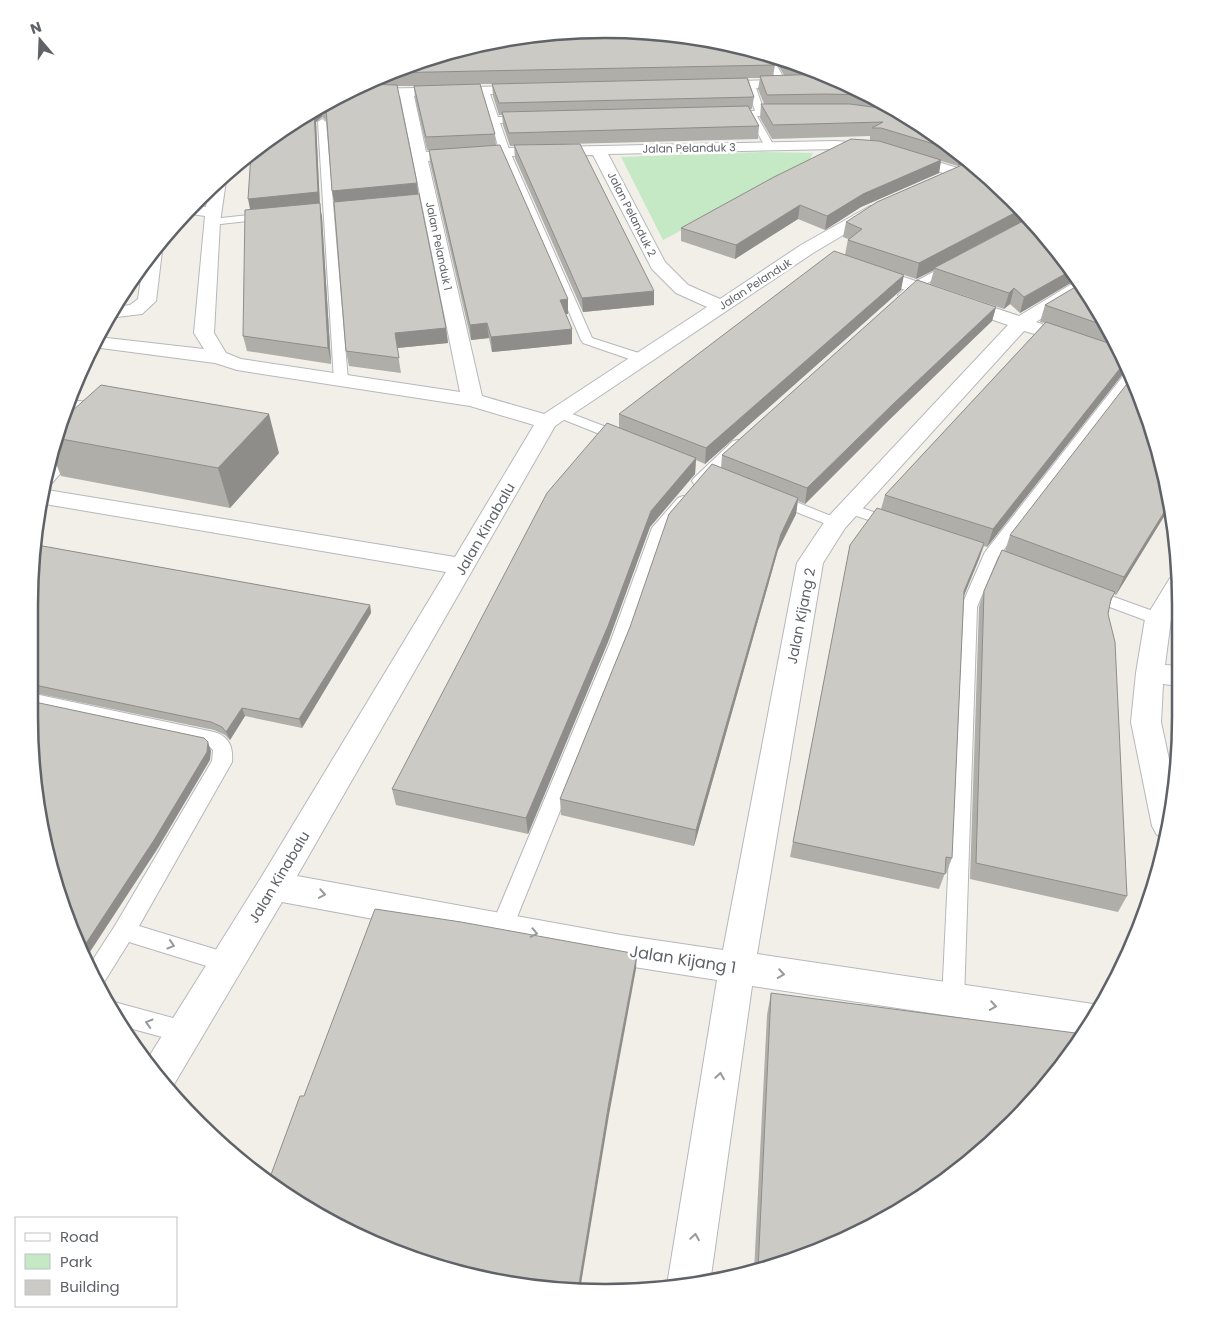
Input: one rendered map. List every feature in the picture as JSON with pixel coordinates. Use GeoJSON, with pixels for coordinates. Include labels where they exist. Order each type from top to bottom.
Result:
{"type":"FeatureCollection","features":[{"type":"Feature","properties":{"kind":"street"},"geometry":{"type":"LineString","coordinates":[[702,86],[809,83]]}},
{"type":"Feature","properties":{"kind":"street"},"geometry":{"type":"LineString","coordinates":[[360,94],[544,90]]}},
{"type":"Feature","properties":{"kind":"street","name":"Jalan Pelanduk 1"},"geometry":{"type":"LineString","coordinates":[[406,92],[419,157],[425,202],[472,400]]}},
{"type":"Feature","properties":{"kind":"street","name":"Jalan Pelanduk 3"},"geometry":{"type":"LineString","coordinates":[[419,157],[505,152],[836,145],[878,148],[956,172]]}},
{"type":"Feature","properties":{"kind":"street","name":"Jalan Pelanduk 2"},"geometry":{"type":"LineString","coordinates":[[598,150],[658,265],[682,289],[720,306]]}},
{"type":"Feature","properties":{"kind":"street"},"geometry":{"type":"LineString","coordinates":[[930,184],[967,168]]}},
{"type":"Feature","properties":{"kind":"street"},"geometry":{"type":"LineString","coordinates":[[216,192],[204,333],[218,357]]}},
{"type":"Feature","properties":{"kind":"street","name":"Jalan Pelanduk"},"geometry":{"type":"LineString","coordinates":[[555,418],[807,249],[868,212],[894,200]]}},
{"type":"Feature","properties":{"kind":"street"},"geometry":{"type":"LineString","coordinates":[[197,212],[213,217]]}},
{"type":"Feature","properties":{"kind":"street"},"geometry":{"type":"LineString","coordinates":[[807,249],[825,256]]}},
{"type":"Feature","properties":{"kind":"street"},"geometry":{"type":"LineString","coordinates":[[120,312],[135,310],[147,301],[151,265]]}},
{"type":"Feature","properties":{"kind":"street"},"geometry":{"type":"LineString","coordinates":[[852,265],[1049,333]]}},
{"type":"Feature","properties":{"kind":"street","name":"Jalan Kijang 2"},"geometry":{"type":"LineString","coordinates":[[689,1278],[737,967],[810,563],[843,516],[1020,323],[1076,288]]}},
{"type":"Feature","properties":{"kind":"street"},"geometry":{"type":"LineString","coordinates":[[102,343],[218,357],[237,364],[472,400],[555,418]]}},
{"type":"Feature","properties":{"kind":"street"},"geometry":{"type":"LineString","coordinates":[[55,466],[101,414],[96,410],[74,408]]}},
{"type":"Feature","properties":{"kind":"street","name":"Jalan Kinabalu"},"geometry":{"type":"LineString","coordinates":[[162,1070],[555,418]]}},
{"type":"Feature","properties":{"kind":"street"},"geometry":{"type":"LineString","coordinates":[[47,497],[463,568]]}},
{"type":"Feature","properties":{"kind":"street"},"geometry":{"type":"LineString","coordinates":[[1168,792],[1146,722],[1150,673],[1158,619],[1172,596]]}},
{"type":"Feature","properties":{"kind":"street"},"geometry":{"type":"LineString","coordinates":[[1150,673],[1172,675]]}},
{"type":"Feature","properties":{"kind":"street","name":"Jalan Kijang 1"},"geometry":{"type":"LineString","coordinates":[[274,886],[621,950],[1085,1020]]}},
{"type":"Feature","properties":{"kind":"lane"},"geometry":{"type":"LineString","coordinates":[[772,64],[783,84]]}},
{"type":"Feature","properties":{"kind":"lane"},"geometry":{"type":"LineString","coordinates":[[751,85],[756,113],[769,146]]}},
{"type":"Feature","properties":{"kind":"lane"},"geometry":{"type":"LineString","coordinates":[[485,91],[505,152],[587,340],[643,359]]}},
{"type":"Feature","properties":{"kind":"lane"},"geometry":{"type":"LineString","coordinates":[[722,114],[797,113]]}},
{"type":"Feature","properties":{"kind":"lane"},"geometry":{"type":"LineString","coordinates":[[495,120],[534,119]]}},
{"type":"Feature","properties":{"kind":"lane"},"geometry":{"type":"LineString","coordinates":[[322,122],[341,380]]}},
{"type":"Feature","properties":{"kind":"lane"},"geometry":{"type":"LineString","coordinates":[[213,217],[280,215]]}},
{"type":"Feature","properties":{"kind":"lane"},"geometry":{"type":"LineString","coordinates":[[891,306],[913,287],[964,259]]}},
{"type":"Feature","properties":{"kind":"lane"},"geometry":{"type":"LineString","coordinates":[[953,1000],[969,606],[992,556],[1126,382]]}},
{"type":"Feature","properties":{"kind":"lane"},"geometry":{"type":"LineString","coordinates":[[555,418],[635,443]]}},
{"type":"Feature","properties":{"kind":"lane"},"geometry":{"type":"LineString","coordinates":[[502,927],[620,644],[660,528],[703,470],[752,432]]}},
{"type":"Feature","properties":{"kind":"lane"},"geometry":{"type":"LineString","coordinates":[[703,470],[726,479]]}},
{"type":"Feature","properties":{"kind":"lane"},"geometry":{"type":"LineString","coordinates":[[762,494],[843,516],[907,528]]}},
{"type":"Feature","properties":{"kind":"lane"},"geometry":{"type":"LineString","coordinates":[[973,550],[1010,563]]}},
{"type":"Feature","properties":{"kind":"lane"},"geometry":{"type":"LineString","coordinates":[[1075,587],[1158,619]]}},
{"type":"Feature","properties":{"kind":"lane"},"geometry":{"type":"LineString","coordinates":[[38,702],[214,739],[223,748],[222,762],[98,972]]}},
{"type":"Feature","properties":{"kind":"lane"},"geometry":{"type":"LineString","coordinates":[[124,930],[226,962]]}},
{"type":"Feature","properties":{"kind":"lane"},"geometry":{"type":"LineString","coordinates":[[123,1015],[184,1032]]}},
{"type":"Feature","properties":{"kind":"green space"},"geometry":{"type":"Polygon","coordinates":[[[763,152],[813,153],[802,176],[742,198],[663,240],[621,157],[763,152]]]}},
{"type":"Feature","properties":{"kind":"building"},"geometry":{"type":"Polygon","coordinates":[[[605,38],[679,42],[716,48],[775,65],[411,72],[458,57],[494,48],[531,42],[605,38]]]}},
{"type":"Feature","properties":{"kind":"building"},"geometry":{"type":"Polygon","coordinates":[[[805,75],[853,95],[767,95],[760,76],[805,75]]]}},
{"type":"Feature","properties":{"kind":"building"},"geometry":{"type":"Polygon","coordinates":[[[747,78],[754,97],[499,103],[492,84],[747,78]]]}},
{"type":"Feature","properties":{"kind":"building"},"geometry":{"type":"Polygon","coordinates":[[[480,84],[495,134],[426,137],[414,86],[480,84]]]}},
{"type":"Feature","properties":{"kind":"building"},"geometry":{"type":"Polygon","coordinates":[[[380,85],[397,85],[417,183],[332,191],[326,111],[380,85]]]}},
{"type":"Feature","properties":{"kind":"building"},"geometry":{"type":"Polygon","coordinates":[[[761,104],[850,104],[877,108],[936,144],[881,128],[872,128],[883,122],[773,125],[761,104]]]}},
{"type":"Feature","properties":{"kind":"building"},"geometry":{"type":"Polygon","coordinates":[[[748,106],[759,126],[509,133],[502,112],[748,106]]]}},
{"type":"Feature","properties":{"kind":"building"},"geometry":{"type":"Polygon","coordinates":[[[314,118],[318,192],[248,199],[250,163],[290,133],[314,118]]]}},
{"type":"Feature","properties":{"kind":"building"},"geometry":{"type":"Polygon","coordinates":[[[851,139],[879,141],[941,160],[863,194],[827,216],[800,205],[736,245],[681,228],[774,177],[851,139]]]}},
{"type":"Feature","properties":{"kind":"building"},"geometry":{"type":"Polygon","coordinates":[[[580,144],[654,291],[582,298],[514,145],[580,144]]]}},
{"type":"Feature","properties":{"kind":"building"},"geometry":{"type":"Polygon","coordinates":[[[500,145],[568,299],[560,300],[572,329],[491,337],[487,323],[470,325],[429,150],[500,145]]]}},
{"type":"Feature","properties":{"kind":"building"},"geometry":{"type":"Polygon","coordinates":[[[962,165],[979,178],[1015,213],[919,263],[848,240],[862,229],[846,222],[877,202],[962,165]]]}},
{"type":"Feature","properties":{"kind":"building"},"geometry":{"type":"Polygon","coordinates":[[[419,194],[446,328],[395,333],[399,358],[346,351],[334,202],[419,194]]]}},
{"type":"Feature","properties":{"kind":"building"},"geometry":{"type":"Polygon","coordinates":[[[320,203],[328,348],[243,336],[245,210],[320,203]]]}},
{"type":"Feature","properties":{"kind":"building"},"geometry":{"type":"Polygon","coordinates":[[[1023,221],[1065,274],[1024,297],[1014,288],[1009,293],[934,268],[1023,221]]]}},
{"type":"Feature","properties":{"kind":"building"},"geometry":{"type":"Polygon","coordinates":[[[834,251],[904,275],[706,448],[619,414],[834,251]]]}},
{"type":"Feature","properties":{"kind":"building"},"geometry":{"type":"Polygon","coordinates":[[[917,280],[996,307],[807,488],[722,455],[917,280]]]}},
{"type":"Feature","properties":{"kind":"building"},"geometry":{"type":"Polygon","coordinates":[[[1075,287],[1097,323],[1045,305],[1075,287]]]}},
{"type":"Feature","properties":{"kind":"building"},"geometry":{"type":"Polygon","coordinates":[[[1046,322],[1108,343],[1120,368],[993,529],[885,495],[1046,322]]]}},
{"type":"Feature","properties":{"kind":"building"},"geometry":{"type":"Polygon","coordinates":[[[1127,384],[1153,458],[1165,511],[1124,577],[1010,535],[1127,384]]]}},
{"type":"Feature","properties":{"kind":"building"},"geometry":{"type":"Polygon","coordinates":[[[101,385],[269,414],[218,468],[63,439],[73,410],[101,385]]]}},
{"type":"Feature","properties":{"kind":"building"},"geometry":{"type":"Polygon","coordinates":[[[607,423],[696,458],[651,511],[608,626],[526,818],[392,789],[547,493],[607,423]]]}},
{"type":"Feature","properties":{"kind":"building"},"geometry":{"type":"Polygon","coordinates":[[[712,464],[798,498],[781,534],[696,830],[560,799],[630,627],[669,514],[712,464]]]}},
{"type":"Feature","properties":{"kind":"building"},"geometry":{"type":"Polygon","coordinates":[[[877,508],[984,543],[964,591],[952,858],[946,857],[945,874],[793,842],[850,545],[877,508]]]}},
{"type":"Feature","properties":{"kind":"building"},"geometry":{"type":"Polygon","coordinates":[[[41,546],[370,605],[299,719],[242,708],[226,732],[222,727],[211,722],[38,686],[38,605],[41,546]]]}},
{"type":"Feature","properties":{"kind":"building"},"geometry":{"type":"Polygon","coordinates":[[[1002,550],[1115,592],[1111,599],[1108,614],[1115,642],[1127,896],[976,863],[984,591],[1002,550]]]}},
{"type":"Feature","properties":{"kind":"building"},"geometry":{"type":"Polygon","coordinates":[[[38,703],[204,738],[208,742],[207,752],[154,840],[85,944],[68,899],[48,828],[39,754],[38,703]]]}},
{"type":"Feature","properties":{"kind":"building"},"geometry":{"type":"Polygon","coordinates":[[[375,909],[461,922],[637,954],[609,1102],[579,1283],[531,1280],[494,1274],[423,1254],[354,1226],[290,1189],[271,1175],[300,1096],[304,1096],[375,909]]]}},
{"type":"Feature","properties":{"kind":"building"},"geometry":{"type":"Polygon","coordinates":[[[771,993],[1076,1033],[1032,1091],[1006,1118],[979,1144],[920,1189],[856,1226],[822,1241],[758,1263],[771,993]]]}}]}
